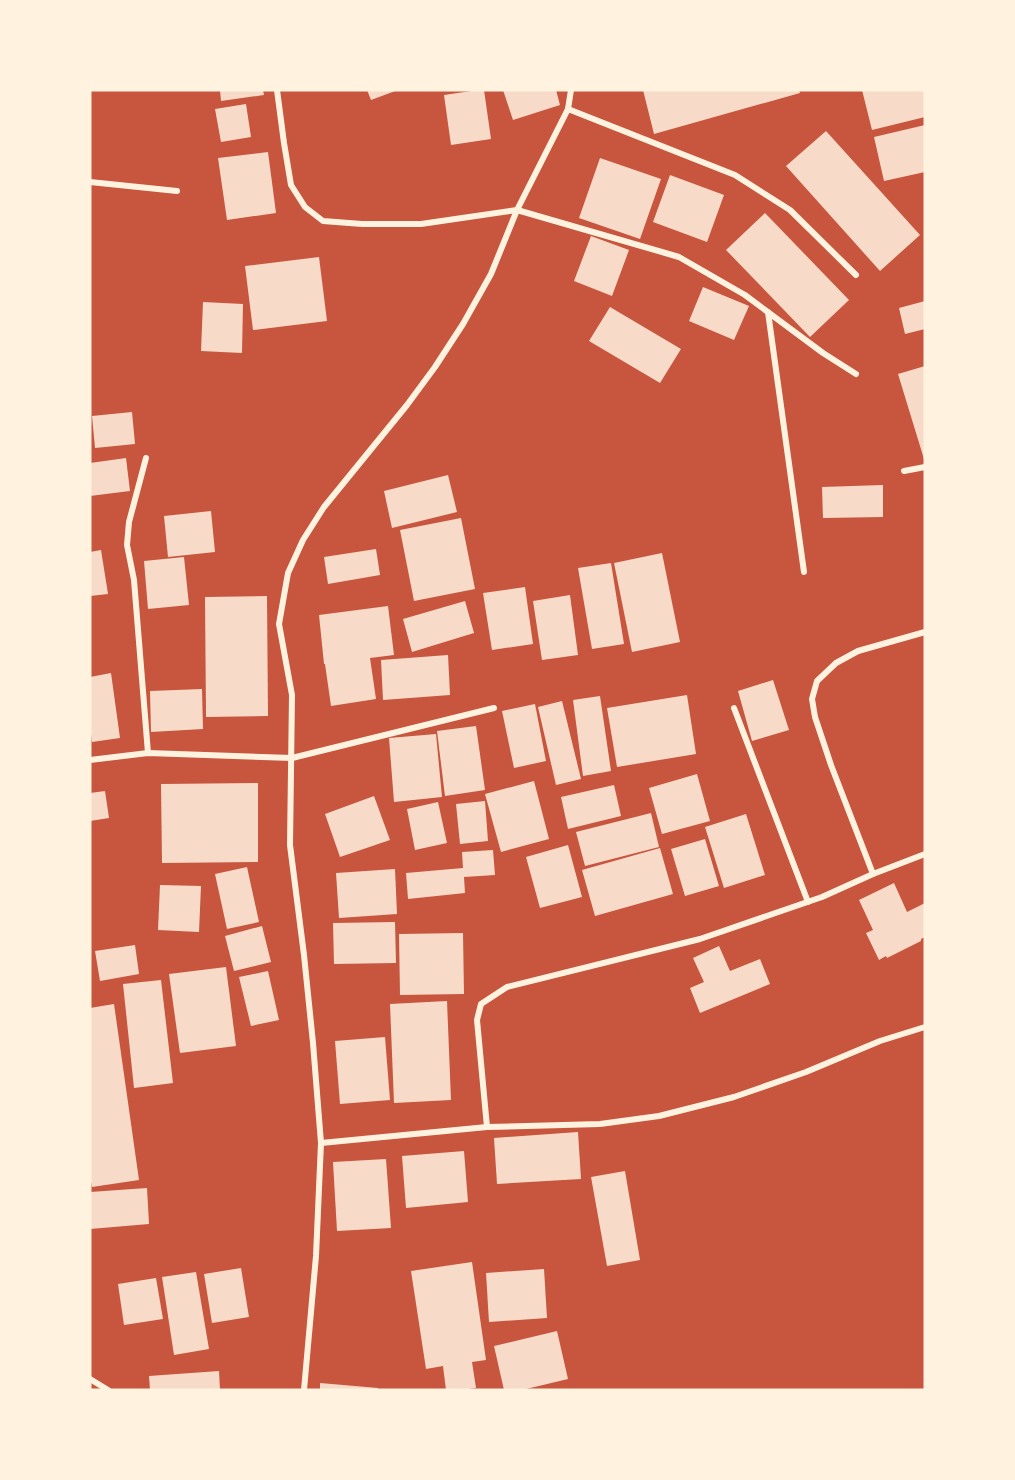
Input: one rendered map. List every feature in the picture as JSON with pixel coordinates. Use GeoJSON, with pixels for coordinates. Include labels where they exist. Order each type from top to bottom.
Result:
{"type":"FeatureCollection","features":[{"type":"Feature","properties":{"kind":"street"},"geometry":{"type":"LineString","coordinates":[[277,90],[291,185],[305,207],[323,221],[362,224],[421,224],[517,210],[679,257],[745,295],[823,353],[856,374]]}},
{"type":"Feature","properties":{"kind":"street"},"geometry":{"type":"LineString","coordinates":[[304,1390],[316,1256],[321,1143],[309,999],[290,846],[292,695],[279,624],[288,573],[303,540],[324,507],[407,405],[435,368],[463,324],[491,274],[517,210],[568,109],[571,90]]}},
{"type":"Feature","properties":{"kind":"street"},"geometry":{"type":"LineString","coordinates":[[568,109],[735,175],[790,210],[856,275]]}},
{"type":"Feature","properties":{"kind":"street"},"geometry":{"type":"LineString","coordinates":[[90,182],[177,191]]}},
{"type":"Feature","properties":{"kind":"street"},"geometry":{"type":"LineString","coordinates":[[768,312],[804,572]]}},
{"type":"Feature","properties":{"kind":"street"},"geometry":{"type":"LineString","coordinates":[[146,458],[129,522],[127,545],[134,580],[148,753]]}},
{"type":"Feature","properties":{"kind":"street"},"geometry":{"type":"LineString","coordinates":[[904,471],[925,467]]}},
{"type":"Feature","properties":{"kind":"street"},"geometry":{"type":"LineString","coordinates":[[873,874],[828,755],[815,717],[812,699],[817,681],[836,663],[858,651],[925,632]]}},
{"type":"Feature","properties":{"kind":"street"},"geometry":{"type":"LineString","coordinates":[[90,760],[148,753],[292,758],[494,708]]}},
{"type":"Feature","properties":{"kind":"street"},"geometry":{"type":"LineString","coordinates":[[734,708],[808,902]]}},
{"type":"Feature","properties":{"kind":"street"},"geometry":{"type":"LineString","coordinates":[[487,1127],[477,1020],[481,1004],[507,987],[700,939],[822,897],[925,854]]}},
{"type":"Feature","properties":{"kind":"street"},"geometry":{"type":"LineString","coordinates":[[321,1143],[487,1127],[600,1124],[658,1116],[734,1097],[806,1072],[880,1041],[925,1027]]}},
{"type":"Feature","properties":{"kind":"street"},"geometry":{"type":"LineString","coordinates":[[90,1379],[108,1390]]}},
{"type":"Feature","properties":{"kind":"building"},"geometry":{"type":"Polygon","coordinates":[[[220,90],[263,90],[264,95],[221,101],[220,90]]]}},
{"type":"Feature","properties":{"kind":"building"},"geometry":{"type":"Polygon","coordinates":[[[367,90],[398,90],[371,100],[367,90]]]}},
{"type":"Feature","properties":{"kind":"building"},"geometry":{"type":"Polygon","coordinates":[[[484,90],[491,139],[451,145],[444,95],[484,90]]]}},
{"type":"Feature","properties":{"kind":"building"},"geometry":{"type":"Polygon","coordinates":[[[503,90],[556,90],[560,105],[513,120],[503,90]]]}},
{"type":"Feature","properties":{"kind":"building"},"geometry":{"type":"Polygon","coordinates":[[[643,90],[799,90],[800,93],[654,134],[643,90]]]}},
{"type":"Feature","properties":{"kind":"building"},"geometry":{"type":"Polygon","coordinates":[[[862,90],[925,90],[925,117],[872,130],[862,90]]]}},
{"type":"Feature","properties":{"kind":"building"},"geometry":{"type":"Polygon","coordinates":[[[246,104],[251,137],[221,142],[215,109],[246,104]]]}},
{"type":"Feature","properties":{"kind":"building"},"geometry":{"type":"Polygon","coordinates":[[[925,125],[925,172],[884,181],[874,137],[925,125]]]}},
{"type":"Feature","properties":{"kind":"building"},"geometry":{"type":"Polygon","coordinates":[[[826,131],[920,235],[880,271],[786,166],[826,131]]]}},
{"type":"Feature","properties":{"kind":"building"},"geometry":{"type":"Polygon","coordinates":[[[268,152],[276,213],[227,220],[218,158],[268,152]]]}},
{"type":"Feature","properties":{"kind":"building"},"geometry":{"type":"Polygon","coordinates":[[[600,158],[661,179],[640,239],[579,218],[600,158]]]}},
{"type":"Feature","properties":{"kind":"building"},"geometry":{"type":"Polygon","coordinates":[[[670,175],[724,195],[707,242],[653,222],[670,175]]]}},
{"type":"Feature","properties":{"kind":"building"},"geometry":{"type":"Polygon","coordinates":[[[765,213],[849,300],[810,337],[726,250],[765,213]]]}},
{"type":"Feature","properties":{"kind":"building"},"geometry":{"type":"Polygon","coordinates":[[[591,236],[629,250],[612,296],[574,281],[591,236]]]}},
{"type":"Feature","properties":{"kind":"building"},"geometry":{"type":"Polygon","coordinates":[[[319,257],[327,321],[253,330],[245,266],[319,257]]]}},
{"type":"Feature","properties":{"kind":"building"},"geometry":{"type":"Polygon","coordinates":[[[703,287],[749,306],[734,340],[689,321],[703,287]]]}},
{"type":"Feature","properties":{"kind":"building"},"geometry":{"type":"Polygon","coordinates":[[[925,301],[925,329],[905,334],[899,308],[925,301]]]}},
{"type":"Feature","properties":{"kind":"building"},"geometry":{"type":"Polygon","coordinates":[[[203,302],[243,304],[242,353],[201,351],[203,302]]]}},
{"type":"Feature","properties":{"kind":"building"},"geometry":{"type":"Polygon","coordinates":[[[610,307],[681,349],[660,383],[589,341],[610,307]]]}},
{"type":"Feature","properties":{"kind":"building"},"geometry":{"type":"Polygon","coordinates":[[[925,366],[925,459],[924,459],[898,374],[925,366]]]}},
{"type":"Feature","properties":{"kind":"building"},"geometry":{"type":"Polygon","coordinates":[[[132,412],[135,444],[95,448],[92,416],[132,412]]]}},
{"type":"Feature","properties":{"kind":"building"},"geometry":{"type":"Polygon","coordinates":[[[126,458],[130,491],[90,496],[90,463],[126,458]]]}},
{"type":"Feature","properties":{"kind":"building"},"geometry":{"type":"Polygon","coordinates":[[[448,475],[457,512],[392,528],[384,491],[448,475]]]}},
{"type":"Feature","properties":{"kind":"building"},"geometry":{"type":"Polygon","coordinates":[[[883,485],[883,517],[823,518],[822,487],[883,485]]]}},
{"type":"Feature","properties":{"kind":"building"},"geometry":{"type":"Polygon","coordinates":[[[211,511],[215,552],[168,557],[164,516],[211,511]]]}},
{"type":"Feature","properties":{"kind":"building"},"geometry":{"type":"Polygon","coordinates":[[[461,518],[475,589],[414,601],[400,530],[461,518]]]}},
{"type":"Feature","properties":{"kind":"building"},"geometry":{"type":"Polygon","coordinates":[[[376,549],[380,575],[328,584],[324,557],[376,549]]]}},
{"type":"Feature","properties":{"kind":"building"},"geometry":{"type":"Polygon","coordinates":[[[101,550],[108,594],[90,596],[90,552],[101,550]]]}},
{"type":"Feature","properties":{"kind":"building"},"geometry":{"type":"Polygon","coordinates":[[[662,553],[680,642],[632,652],[614,563],[662,553]]]}},
{"type":"Feature","properties":{"kind":"building"},"geometry":{"type":"Polygon","coordinates":[[[184,557],[189,605],[148,609],[144,561],[184,557]]]}},
{"type":"Feature","properties":{"kind":"building"},"geometry":{"type":"Polygon","coordinates":[[[611,563],[624,644],[592,649],[578,568],[611,563]]]}},
{"type":"Feature","properties":{"kind":"building"},"geometry":{"type":"Polygon","coordinates":[[[525,587],[533,644],[492,650],[483,593],[525,587]]]}},
{"type":"Feature","properties":{"kind":"building"},"geometry":{"type":"Polygon","coordinates":[[[570,595],[578,655],[542,660],[533,601],[570,595]]]}},
{"type":"Feature","properties":{"kind":"building"},"geometry":{"type":"Polygon","coordinates":[[[267,596],[268,716],[206,717],[205,597],[267,596]]]}},
{"type":"Feature","properties":{"kind":"building"},"geometry":{"type":"Polygon","coordinates":[[[465,601],[474,633],[412,652],[403,619],[465,601]]]}},
{"type":"Feature","properties":{"kind":"building"},"geometry":{"type":"Polygon","coordinates":[[[388,606],[394,655],[370,658],[376,699],[331,706],[319,615],[388,606]]]}},
{"type":"Feature","properties":{"kind":"building"},"geometry":{"type":"Polygon","coordinates":[[[448,655],[450,695],[383,700],[381,660],[448,655]]]}},
{"type":"Feature","properties":{"kind":"building"},"geometry":{"type":"Polygon","coordinates":[[[111,673],[120,738],[92,742],[90,677],[111,673]]]}},
{"type":"Feature","properties":{"kind":"building"},"geometry":{"type":"Polygon","coordinates":[[[773,680],[789,730],[752,741],[738,691],[773,680]]]}},
{"type":"Feature","properties":{"kind":"building"},"geometry":{"type":"Polygon","coordinates":[[[202,689],[203,729],[151,732],[150,691],[202,689]]]}},
{"type":"Feature","properties":{"kind":"building"},"geometry":{"type":"Polygon","coordinates":[[[687,695],[696,754],[617,767],[607,708],[687,695]]]}},
{"type":"Feature","properties":{"kind":"building"},"geometry":{"type":"Polygon","coordinates":[[[600,696],[611,771],[583,776],[573,700],[600,696]]]}},
{"type":"Feature","properties":{"kind":"building"},"geometry":{"type":"Polygon","coordinates":[[[562,701],[581,779],[556,785],[538,707],[562,701]]]}},
{"type":"Feature","properties":{"kind":"building"},"geometry":{"type":"Polygon","coordinates":[[[535,704],[546,761],[514,768],[502,711],[535,704]]]}},
{"type":"Feature","properties":{"kind":"building"},"geometry":{"type":"Polygon","coordinates":[[[476,726],[485,790],[445,796],[437,731],[476,726]]]}},
{"type":"Feature","properties":{"kind":"building"},"geometry":{"type":"Polygon","coordinates":[[[436,734],[442,797],[394,802],[389,738],[436,734]]]}},
{"type":"Feature","properties":{"kind":"building"},"geometry":{"type":"Polygon","coordinates":[[[697,774],[710,821],[662,834],[649,788],[697,774]]]}},
{"type":"Feature","properties":{"kind":"building"},"geometry":{"type":"Polygon","coordinates":[[[534,781],[549,839],[501,852],[485,794],[534,781]]]}},
{"type":"Feature","properties":{"kind":"building"},"geometry":{"type":"Polygon","coordinates":[[[258,783],[258,862],[162,863],[161,784],[258,783]]]}},
{"type":"Feature","properties":{"kind":"building"},"geometry":{"type":"Polygon","coordinates":[[[614,785],[621,816],[568,829],[561,797],[614,785]]]}},
{"type":"Feature","properties":{"kind":"building"},"geometry":{"type":"Polygon","coordinates":[[[105,791],[109,818],[90,821],[90,793],[105,791]]]}},
{"type":"Feature","properties":{"kind":"building"},"geometry":{"type":"Polygon","coordinates":[[[374,796],[390,840],[340,857],[325,814],[374,796]]]}},
{"type":"Feature","properties":{"kind":"building"},"geometry":{"type":"Polygon","coordinates":[[[485,801],[488,841],[460,844],[456,804],[485,801]]]}},
{"type":"Feature","properties":{"kind":"building"},"geometry":{"type":"Polygon","coordinates":[[[438,802],[447,843],[415,850],[407,809],[438,802]]]}},
{"type":"Feature","properties":{"kind":"building"},"geometry":{"type":"Polygon","coordinates":[[[651,813],[659,847],[585,866],[576,832],[651,813]]]}},
{"type":"Feature","properties":{"kind":"building"},"geometry":{"type":"Polygon","coordinates":[[[746,814],[765,875],[724,888],[705,827],[746,814]]]}},
{"type":"Feature","properties":{"kind":"building"},"geometry":{"type":"Polygon","coordinates":[[[705,839],[719,886],[685,896],[671,849],[705,839]]]}},
{"type":"Feature","properties":{"kind":"building"},"geometry":{"type":"Polygon","coordinates":[[[568,845],[582,897],[540,908],[526,857],[568,845]]]}},
{"type":"Feature","properties":{"kind":"building"},"geometry":{"type":"Polygon","coordinates":[[[660,848],[673,894],[595,916],[582,870],[660,848]]]}},
{"type":"Feature","properties":{"kind":"building"},"geometry":{"type":"Polygon","coordinates":[[[493,850],[495,875],[464,877],[465,893],[408,899],[406,873],[463,868],[462,852],[493,850]]]}},
{"type":"Feature","properties":{"kind":"building"},"geometry":{"type":"Polygon","coordinates":[[[247,867],[259,922],[227,929],[215,874],[247,867]]]}},
{"type":"Feature","properties":{"kind":"building"},"geometry":{"type":"Polygon","coordinates":[[[395,869],[397,914],[339,918],[336,873],[395,869]]]}},
{"type":"Feature","properties":{"kind":"building"},"geometry":{"type":"Polygon","coordinates":[[[894,883],[907,912],[925,903],[925,937],[879,960],[866,933],[873,930],[859,900],[894,883]]]}},
{"type":"Feature","properties":{"kind":"building"},"geometry":{"type":"Polygon","coordinates":[[[160,885],[201,886],[199,932],[158,930],[160,885]]]}},
{"type":"Feature","properties":{"kind":"building"},"geometry":{"type":"Polygon","coordinates":[[[395,922],[396,963],[334,964],[333,923],[395,922]]]}},
{"type":"Feature","properties":{"kind":"building"},"geometry":{"type":"Polygon","coordinates":[[[262,926],[271,962],[234,971],[225,936],[262,926]]]}},
{"type":"Feature","properties":{"kind":"building"},"geometry":{"type":"Polygon","coordinates":[[[463,933],[464,994],[400,995],[399,934],[463,933]]]}},
{"type":"Feature","properties":{"kind":"building"},"geometry":{"type":"Polygon","coordinates":[[[135,945],[139,974],[100,981],[95,951],[135,945]]]}},
{"type":"Feature","properties":{"kind":"building"},"geometry":{"type":"Polygon","coordinates":[[[719,946],[730,971],[760,959],[770,984],[700,1013],[690,988],[704,982],[693,958],[719,946]]]}},
{"type":"Feature","properties":{"kind":"building"},"geometry":{"type":"Polygon","coordinates":[[[226,967],[236,1046],[180,1053],[169,974],[226,967]]]}},
{"type":"Feature","properties":{"kind":"building"},"geometry":{"type":"Polygon","coordinates":[[[268,971],[279,1020],[251,1026],[239,977],[268,971]]]}},
{"type":"Feature","properties":{"kind":"building"},"geometry":{"type":"Polygon","coordinates":[[[161,980],[173,1083],[134,1088],[123,984],[161,980]]]}},
{"type":"Feature","properties":{"kind":"building"},"geometry":{"type":"Polygon","coordinates":[[[447,1001],[451,1100],[394,1103],[390,1004],[447,1001]]]}},
{"type":"Feature","properties":{"kind":"building"},"geometry":{"type":"Polygon","coordinates":[[[114,1004],[139,1180],[92,1187],[90,1176],[90,1008],[114,1004]]]}},
{"type":"Feature","properties":{"kind":"building"},"geometry":{"type":"Polygon","coordinates":[[[385,1037],[390,1100],[340,1104],[335,1041],[385,1037]]]}},
{"type":"Feature","properties":{"kind":"building"},"geometry":{"type":"Polygon","coordinates":[[[578,1132],[581,1179],[497,1184],[494,1138],[578,1132]]]}},
{"type":"Feature","properties":{"kind":"building"},"geometry":{"type":"Polygon","coordinates":[[[464,1151],[468,1202],[406,1208],[402,1156],[464,1151]]]}},
{"type":"Feature","properties":{"kind":"building"},"geometry":{"type":"Polygon","coordinates":[[[386,1159],[391,1228],[337,1231],[333,1162],[386,1159]]]}},
{"type":"Feature","properties":{"kind":"building"},"geometry":{"type":"Polygon","coordinates":[[[625,1171],[640,1260],[607,1266],[591,1177],[625,1171]]]}},
{"type":"Feature","properties":{"kind":"building"},"geometry":{"type":"Polygon","coordinates":[[[147,1188],[149,1224],[90,1229],[90,1192],[147,1188]]]}},
{"type":"Feature","properties":{"kind":"building"},"geometry":{"type":"Polygon","coordinates":[[[472,1262],[486,1360],[472,1362],[476,1388],[446,1390],[443,1366],[426,1369],[411,1271],[472,1262]]]}},
{"type":"Feature","properties":{"kind":"building"},"geometry":{"type":"Polygon","coordinates":[[[241,1268],[249,1317],[212,1323],[204,1274],[241,1268]]]}},
{"type":"Feature","properties":{"kind":"building"},"geometry":{"type":"Polygon","coordinates":[[[544,1269],[547,1318],[489,1322],[486,1273],[544,1269]]]}},
{"type":"Feature","properties":{"kind":"building"},"geometry":{"type":"Polygon","coordinates":[[[196,1272],[209,1349],[174,1355],[162,1277],[196,1272]]]}},
{"type":"Feature","properties":{"kind":"building"},"geometry":{"type":"Polygon","coordinates":[[[156,1278],[163,1319],[124,1325],[118,1284],[156,1278]]]}},
{"type":"Feature","properties":{"kind":"building"},"geometry":{"type":"Polygon","coordinates":[[[557,1331],[568,1379],[522,1390],[504,1390],[494,1346],[557,1331]]]}},
{"type":"Feature","properties":{"kind":"building"},"geometry":{"type":"Polygon","coordinates":[[[219,1371],[220,1390],[150,1390],[149,1376],[219,1371]]]}},
{"type":"Feature","properties":{"kind":"building"},"geometry":{"type":"Polygon","coordinates":[[[320,1383],[378,1388],[378,1390],[320,1390],[320,1383]]]}}]}
